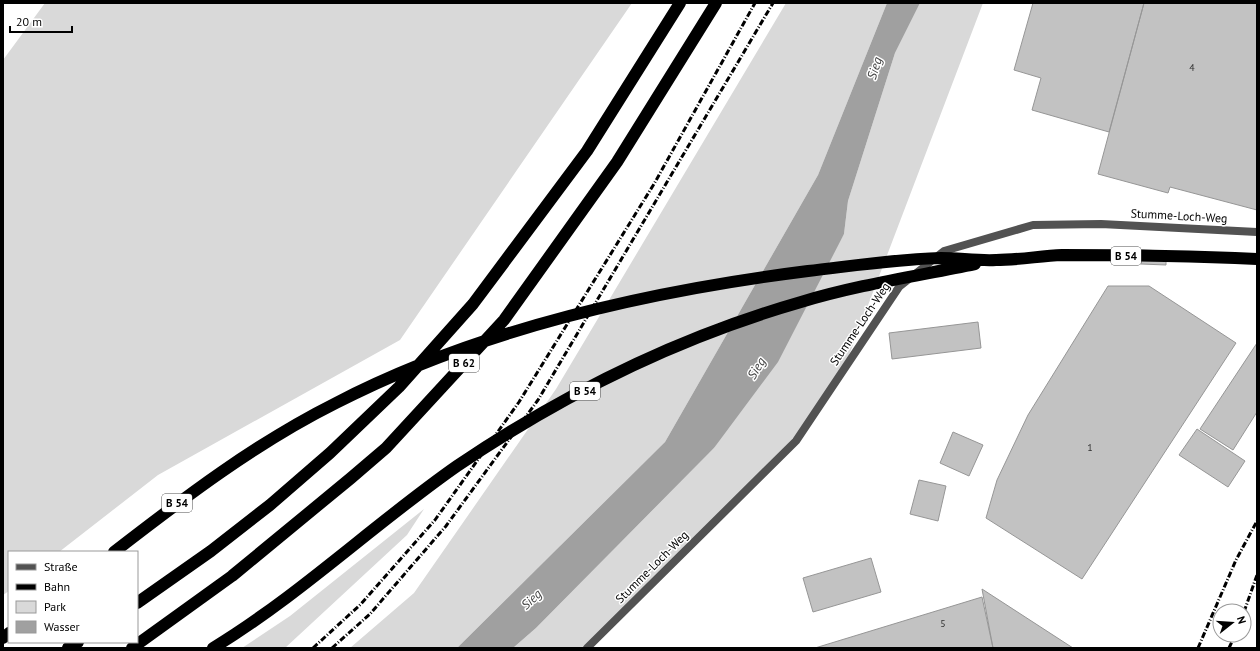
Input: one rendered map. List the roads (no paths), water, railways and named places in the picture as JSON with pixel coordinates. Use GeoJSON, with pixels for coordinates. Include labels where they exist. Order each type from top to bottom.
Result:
{"type":"FeatureCollection","features":[{"type":"Feature","properties":{"kind":"highway","name":"B 62"},"geometry":{"type":"LineString","coordinates":[[138,602],[211,551],[270,505],[330,453],[399,387],[473,304],[587,151],[680,3]]}},
{"type":"Feature","properties":{"kind":"highway","name":"B 62"},"geometry":{"type":"LineString","coordinates":[[132,648],[232,576],[386,448],[504,320],[617,162],[716,3]]}},
{"type":"Feature","properties":{"kind":"highway","name":"B 54"},"geometry":{"type":"LineString","coordinates":[[115,551],[174,506],[243,458],[290,427],[338,401],[440,357],[509,334],[607,306],[731,281],[888,262],[942,258],[995,260],[1061,255],[1185,256],[1257,259]]}},
{"type":"Feature","properties":{"kind":"highway","name":"B 54"},"geometry":{"type":"LineString","coordinates":[[214,648],[264,615],[387,518],[458,466],[555,406],[613,376],[673,348],[731,324],[801,301],[841,291],[995,260]]}},
{"type":"Feature","properties":{"kind":"street","name":"Stumme-Loch-Weg"},"geometry":{"type":"LineString","coordinates":[[588,648],[796,441],[899,287],[944,251],[1033,225],[1101,224],[1257,232]]}},
{"type":"Feature","properties":{"kind":"water","name":"Sieg"},"geometry":{"type":"Polygon","coordinates":[[[887,3],[920,3],[895,53],[848,201],[844,234],[778,362],[714,448],[536,628],[513,648],[457,648],[665,442],[818,175],[887,3]]]}},
{"type":"Feature","properties":{"kind":"railway"},"geometry":{"type":"LineString","coordinates":[[313,648],[361,604],[435,520],[519,402],[654,184],[755,3]]}},
{"type":"Feature","properties":{"kind":"railway"},"geometry":{"type":"LineString","coordinates":[[332,648],[370,614],[446,526],[538,400],[773,3]]}},
{"type":"Feature","properties":{"kind":"railway"},"geometry":{"type":"LineString","coordinates":[[1198,648],[1236,560],[1257,521]]}},
{"type":"Feature","properties":{"kind":"railway"},"geometry":{"type":"LineString","coordinates":[[1247,603],[1257,575]]}},
{"type":"Feature","properties":{"kind":"railway"},"geometry":{"type":"LineString","coordinates":[[1229,648],[1231,643]]}}]}
